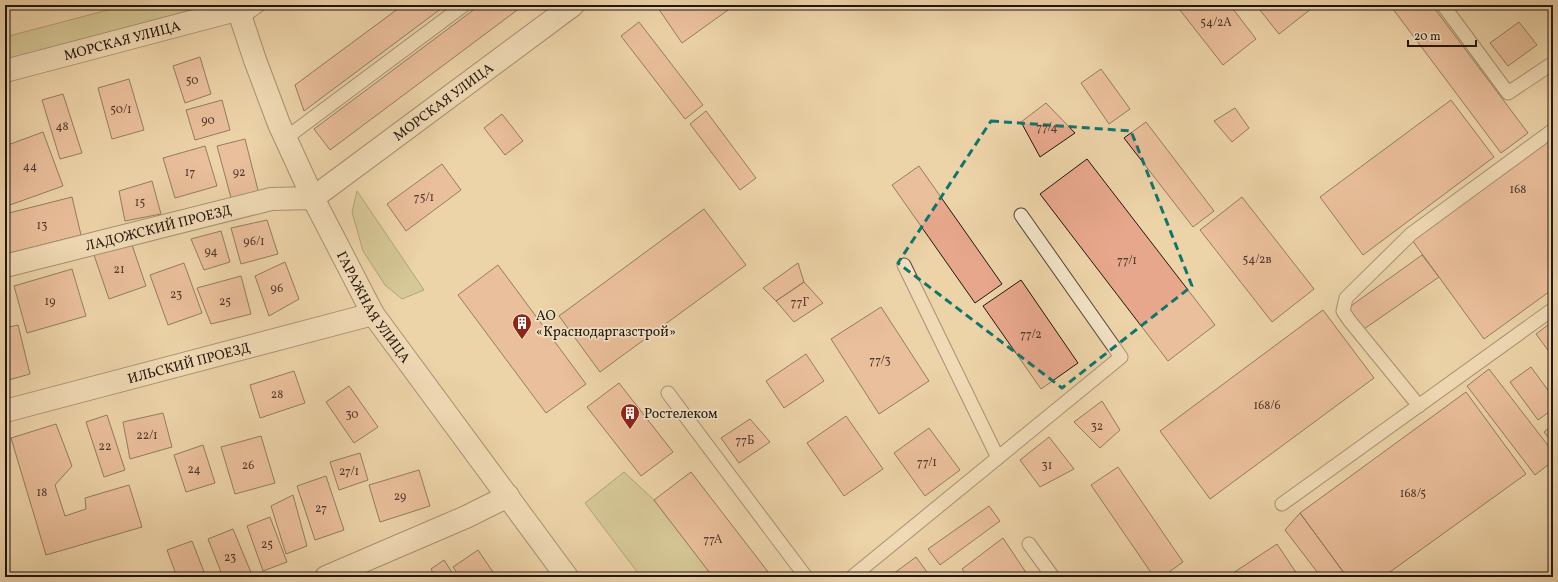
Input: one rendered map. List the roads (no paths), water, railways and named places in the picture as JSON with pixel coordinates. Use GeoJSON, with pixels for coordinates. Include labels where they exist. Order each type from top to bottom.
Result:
{"type":"FeatureCollection","features":[{"type":"Feature","properties":{"kind":"street","name":"МОРСКАЯ УЛИЦА"},"geometry":{"type":"LineString","coordinates":[[313,198],[573,5]]}},
{"type":"Feature","properties":{"kind":"street","name":"ГАРАЖНАЯ УЛИЦА"},"geometry":{"type":"LineString","coordinates":[[245,9],[279,124],[313,198],[373,314],[567,577]]}},
{"type":"Feature","properties":{"kind":"street","name":"МОРСКАЯ УЛИЦА"},"geometry":{"type":"LineString","coordinates":[[5,71],[245,9]]}},
{"type":"Feature","properties":{"kind":"street","name":"ЛАДОЖСКИЙ ПРОЕЗД"},"geometry":{"type":"LineString","coordinates":[[5,266],[271,199],[313,198]]}},
{"type":"Feature","properties":{"kind":"street","name":"ИЛЬСКИЙ ПРОЕЗД"},"geometry":{"type":"LineString","coordinates":[[5,411],[373,314]]}},
{"type":"Feature","properties":{"kind":"street"},"geometry":{"type":"LineString","coordinates":[[326,577],[466,517],[508,496]]}},
{"type":"Feature","properties":{"kind":"lane"},"geometry":{"type":"LineString","coordinates":[[286,138],[464,5]]}},
{"type":"Feature","properties":{"kind":"lane"},"geometry":{"type":"LineString","coordinates":[[1443,5],[1508,93],[1553,63]]}},
{"type":"Feature","properties":{"kind":"lane"},"geometry":{"type":"LineString","coordinates":[[1419,406],[1349,320],[1343,310],[1346,298],[1411,234],[1553,130]]}},
{"type":"Feature","properties":{"kind":"lane"},"geometry":{"type":"LineString","coordinates":[[852,577],[1121,357],[1021,215]]}},
{"type":"Feature","properties":{"kind":"lane"},"geometry":{"type":"LineString","coordinates":[[904,265],[998,458]]}},
{"type":"Feature","properties":{"kind":"lane"},"geometry":{"type":"LineString","coordinates":[[1282,504],[1553,309]]}},
{"type":"Feature","properties":{"kind":"lane"},"geometry":{"type":"LineString","coordinates":[[668,392],[806,577]]}},
{"type":"Feature","properties":{"kind":"lane"},"geometry":{"type":"LineString","coordinates":[[1028,544],[1053,577]]}},
{"type":"Feature","properties":{"kind":"place","name":"АО «Краснодаргазстрой»"},"geometry":{"type":"Point","coordinates":[522,340]}},
{"type":"Feature","properties":{"kind":"place","name":"Ростелеком"},"geometry":{"type":"Point","coordinates":[630,430]}}]}
